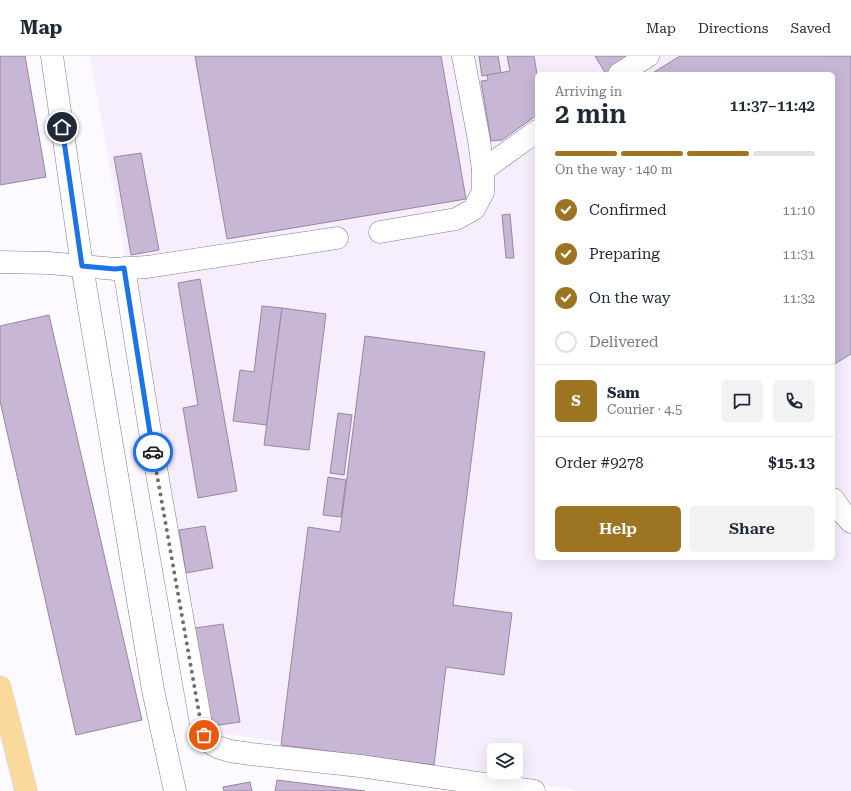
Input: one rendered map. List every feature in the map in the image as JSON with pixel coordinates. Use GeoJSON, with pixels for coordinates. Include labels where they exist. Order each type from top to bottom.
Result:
{"type":"FeatureCollection","features":[{"type":"Feature","properties":{"kind":"main road"},"geometry":{"type":"LineString","coordinates":[[0,687],[26,791]]}},
{"type":"Feature","properties":{"kind":"lane"},"geometry":{"type":"LineString","coordinates":[[52,56],[82,266],[153,690],[175,791]]}},
{"type":"Feature","properties":{"kind":"lane"},"geometry":{"type":"LineString","coordinates":[[380,232],[456,219],[474,208],[483,192],[484,170],[463,56]]}},
{"type":"Feature","properties":{"kind":"lane"},"geometry":{"type":"LineString","coordinates":[[622,72],[648,56]]}},
{"type":"Feature","properties":{"kind":"lane"},"geometry":{"type":"LineString","coordinates":[[484,170],[535,132]]}},
{"type":"Feature","properties":{"kind":"lane"},"geometry":{"type":"LineString","coordinates":[[0,262],[49,263],[115,269],[147,267],[337,238]]}},
{"type":"Feature","properties":{"kind":"lane"},"geometry":{"type":"LineString","coordinates":[[124,268],[154,457],[199,717],[204,735],[209,742],[217,747],[230,751],[360,766],[534,791]]}},
{"type":"Feature","properties":{"kind":"lane"},"geometry":{"type":"LineString","coordinates":[[835,501],[851,522]]}},
{"type":"Feature","properties":{"kind":"shaded area"},"geometry":{"type":"Polygon","coordinates":[[[90,56],[851,56],[851,791],[581,791],[507,779],[523,779],[523,743],[487,743],[487,776],[210,731],[90,56]]]}},
{"type":"Feature","properties":{"kind":"building"},"geometry":{"type":"Polygon","coordinates":[[[0,56],[25,56],[46,177],[0,185],[0,56]]]}},
{"type":"Feature","properties":{"kind":"building"},"geometry":{"type":"Polygon","coordinates":[[[195,56],[441,56],[466,199],[227,239],[195,56]]]}},
{"type":"Feature","properties":{"kind":"building"},"geometry":{"type":"Polygon","coordinates":[[[479,56],[498,56],[501,73],[482,76],[479,56]]]}},
{"type":"Feature","properties":{"kind":"building"},"geometry":{"type":"Polygon","coordinates":[[[507,56],[534,56],[537,72],[535,72],[535,116],[502,140],[491,141],[481,81],[488,80],[487,75],[510,71],[507,56]]]}},
{"type":"Feature","properties":{"kind":"building"},"geometry":{"type":"Polygon","coordinates":[[[595,56],[635,56],[609,72],[605,72],[595,56]]]}},
{"type":"Feature","properties":{"kind":"building"},"geometry":{"type":"Polygon","coordinates":[[[680,56],[851,56],[851,354],[835,364],[835,72],[654,72],[680,56]]]}},
{"type":"Feature","properties":{"kind":"building"},"geometry":{"type":"Polygon","coordinates":[[[141,153],[159,250],[131,255],[114,157],[141,153]]]}},
{"type":"Feature","properties":{"kind":"building"},"geometry":{"type":"Polygon","coordinates":[[[510,214],[514,258],[506,258],[502,215],[510,214]]]}},
{"type":"Feature","properties":{"kind":"building"},"geometry":{"type":"Polygon","coordinates":[[[200,279],[237,491],[198,498],[183,408],[198,405],[178,283],[200,279]]]}},
{"type":"Feature","properties":{"kind":"building"},"geometry":{"type":"Polygon","coordinates":[[[262,306],[282,308],[267,425],[233,421],[240,370],[254,372],[262,306]]]}},
{"type":"Feature","properties":{"kind":"building"},"geometry":{"type":"Polygon","coordinates":[[[282,308],[326,314],[309,450],[264,445],[282,308]]]}},
{"type":"Feature","properties":{"kind":"building"},"geometry":{"type":"Polygon","coordinates":[[[49,315],[142,720],[76,735],[0,401],[0,326],[49,315]]]}},
{"type":"Feature","properties":{"kind":"building"},"geometry":{"type":"Polygon","coordinates":[[[365,336],[485,352],[453,605],[512,613],[504,675],[446,667],[434,765],[281,745],[308,527],[340,532],[365,336]]]}},
{"type":"Feature","properties":{"kind":"building"},"geometry":{"type":"Polygon","coordinates":[[[338,413],[352,415],[344,475],[330,473],[338,413]]]}},
{"type":"Feature","properties":{"kind":"building"},"geometry":{"type":"Polygon","coordinates":[[[328,477],[346,480],[341,517],[323,515],[328,477]]]}},
{"type":"Feature","properties":{"kind":"building"},"geometry":{"type":"Polygon","coordinates":[[[205,526],[213,568],[186,573],[179,530],[205,526]]]}},
{"type":"Feature","properties":{"kind":"building"},"geometry":{"type":"Polygon","coordinates":[[[223,624],[240,722],[212,726],[195,628],[223,624]]]}},
{"type":"Feature","properties":{"kind":"building"},"geometry":{"type":"Polygon","coordinates":[[[277,780],[365,791],[275,791],[277,780]]]}},
{"type":"Feature","properties":{"kind":"building"},"geometry":{"type":"Polygon","coordinates":[[[250,782],[252,791],[224,791],[223,787],[250,782]]]}},
{"type":"Feature","properties":{"kind":"way so far"},"geometry":{"type":"LineString","coordinates":[[153,452],[204,735]]}},
{"type":"Feature","properties":{"kind":"route"},"geometry":{"type":"LineString","coordinates":[[62,127],[82,266],[115,269],[124,268],[153,452]]}}]}
